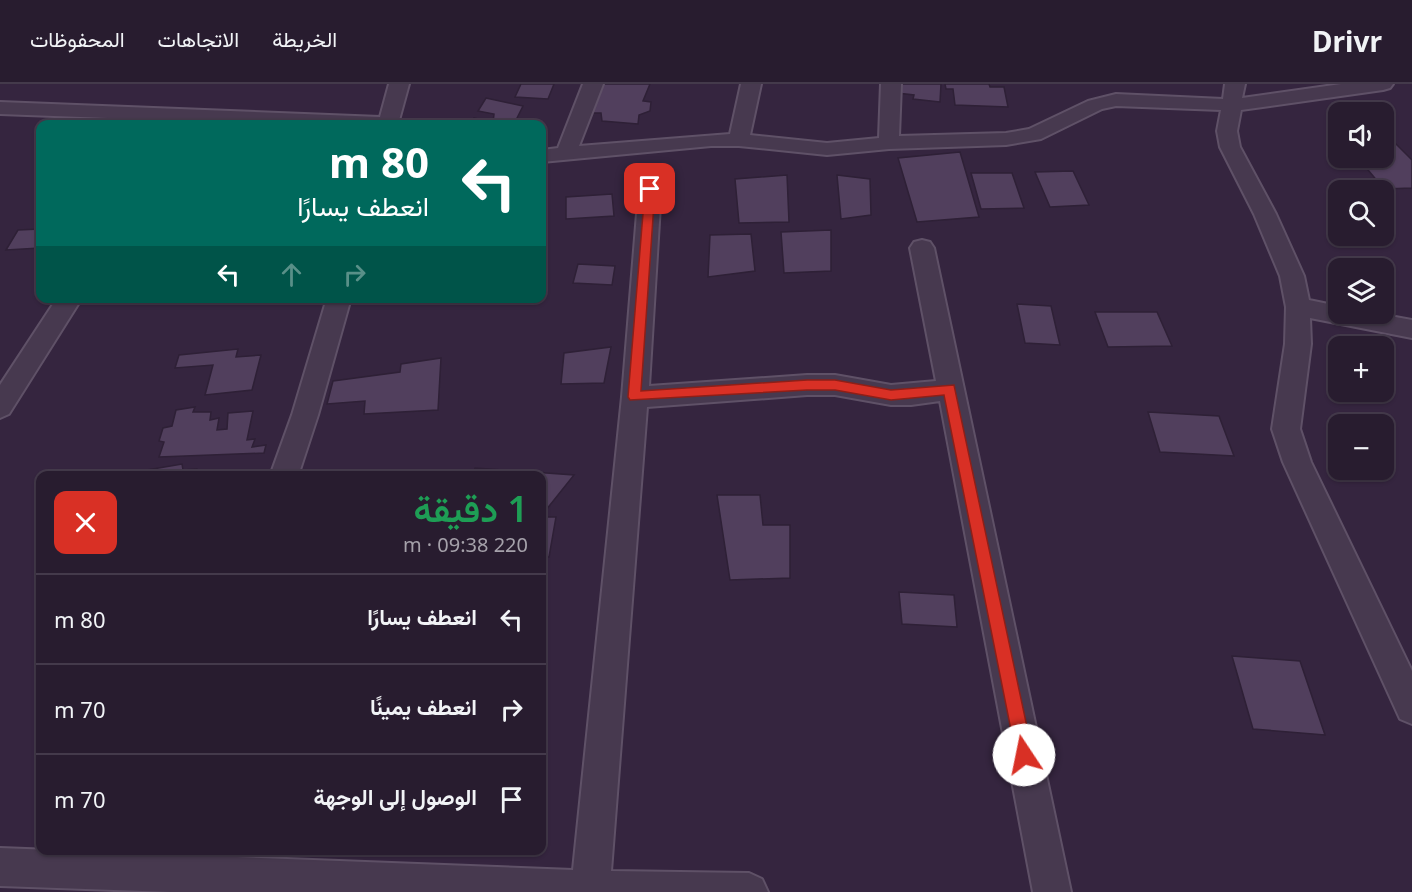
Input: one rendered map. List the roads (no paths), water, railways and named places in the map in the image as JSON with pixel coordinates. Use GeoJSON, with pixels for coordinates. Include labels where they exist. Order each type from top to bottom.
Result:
{"type":"FeatureCollection","features":[{"type":"Feature","properties":{"kind":"street"},"geometry":{"type":"LineString","coordinates":[[389,120],[399,84]]}},
{"type":"Feature","properties":{"kind":"street"},"geometry":{"type":"LineString","coordinates":[[566,153],[593,84]]}},
{"type":"Feature","properties":{"kind":"street"},"geometry":{"type":"LineString","coordinates":[[739,140],[750,84]]}},
{"type":"Feature","properties":{"kind":"street"},"geometry":{"type":"LineString","coordinates":[[889,143],[891,84]]}},
{"type":"Feature","properties":{"kind":"street"},"geometry":{"type":"LineString","coordinates":[[546,156],[711,140],[739,140],[826,149],[889,143],[1006,139],[1034,135],[1095,105],[1116,100],[1383,84]]}},
{"type":"Feature","properties":{"kind":"street"},"geometry":{"type":"LineString","coordinates":[[1233,94],[1227,131],[1230,147],[1270,224],[1292,276],[1298,307],[1298,344],[1286,429],[1297,462],[1412,707]]}},
{"type":"Feature","properties":{"kind":"street"},"geometry":{"type":"LineString","coordinates":[[0,108],[185,120]]}},
{"type":"Feature","properties":{"kind":"street"},"geometry":{"type":"LineString","coordinates":[[590,891],[635,397],[650,189]]}},
{"type":"Feature","properties":{"kind":"street"},"geometry":{"type":"LineString","coordinates":[[922,248],[1052,892]]}},
{"type":"Feature","properties":{"kind":"street"},"geometry":{"type":"LineString","coordinates":[[0,407],[67,303]]}},
{"type":"Feature","properties":{"kind":"street"},"geometry":{"type":"LineString","coordinates":[[286,471],[305,415],[338,303]]}},
{"type":"Feature","properties":{"kind":"street"},"geometry":{"type":"LineString","coordinates":[[1298,307],[1412,329]]}},
{"type":"Feature","properties":{"kind":"street"},"geometry":{"type":"LineString","coordinates":[[635,397],[807,385],[835,385],[891,395],[911,395],[950,389]]}},
{"type":"Feature","properties":{"kind":"street"},"geometry":{"type":"LineString","coordinates":[[0,867],[590,891],[749,892]]}}]}
